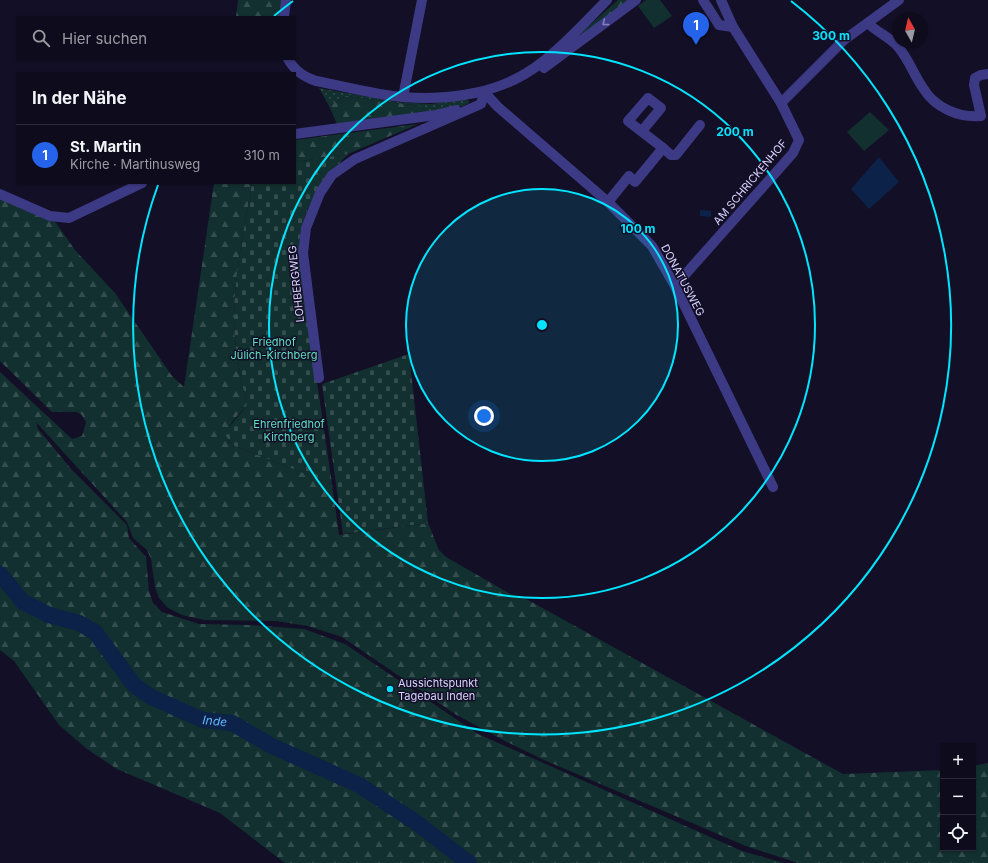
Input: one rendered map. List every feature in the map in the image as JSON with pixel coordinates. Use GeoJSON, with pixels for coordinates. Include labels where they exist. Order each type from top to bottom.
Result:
{"type":"FeatureCollection","features":[{"type":"Feature","properties":{"kind":"street"},"geometry":{"type":"LineString","coordinates":[[284,16],[286,0]]}},
{"type":"Feature","properties":{"kind":"street"},"geometry":{"type":"LineString","coordinates":[[403,97],[422,0]]}},
{"type":"Feature","properties":{"kind":"street"},"geometry":{"type":"LineString","coordinates":[[289,60],[293,68],[303,76],[316,81],[403,97],[444,97],[484,92],[515,80],[542,63],[607,0]]}},
{"type":"Feature","properties":{"kind":"street"},"geometry":{"type":"LineString","coordinates":[[542,63],[544,68],[636,0]]}},
{"type":"Feature","properties":{"kind":"street"},"geometry":{"type":"LineString","coordinates":[[702,0],[719,25],[733,27]]}},
{"type":"Feature","properties":{"kind":"street","name":"AM SCHRICKENHOF"},"geometry":{"type":"LineString","coordinates":[[675,286],[793,153],[799,140],[782,103],[733,27],[721,0]]}},
{"type":"Feature","properties":{"kind":"street"},"geometry":{"type":"LineString","coordinates":[[782,103],[844,40],[899,0]]}},
{"type":"Feature","properties":{"kind":"street"},"geometry":{"type":"LineString","coordinates":[[868,23],[873,29],[887,36],[899,47],[924,90],[946,110],[968,117],[982,116],[974,85],[975,78],[988,74]]}},
{"type":"Feature","properties":{"kind":"street","name":"LOHBERGWEG"},"geometry":{"type":"LineString","coordinates":[[319,378],[303,253],[306,228],[320,193],[332,175],[355,159],[481,104],[484,92]]}},
{"type":"Feature","properties":{"kind":"street","name":"DONATUSWEG"},"geometry":{"type":"LineString","coordinates":[[484,92],[498,107],[608,202],[652,246],[675,286],[773,487]]}},
{"type":"Feature","properties":{"kind":"street","name":"LOHBERGWEG"},"geometry":{"type":"LineString","coordinates":[[296,134],[436,115],[459,110],[466,111]]}},
{"type":"Feature","properties":{"kind":"street"},"geometry":{"type":"LineString","coordinates":[[642,131],[671,155],[676,155],[700,125]]}},
{"type":"Feature","properties":{"kind":"street"},"geometry":{"type":"LineString","coordinates":[[608,202],[629,176],[635,182],[663,148]]}},
{"type":"Feature","properties":{"kind":"street"},"geometry":{"type":"LineString","coordinates":[[0,194],[50,216],[69,218],[140,184]]}},
{"type":"Feature","properties":{"kind":"green space"},"geometry":{"type":"Polygon","coordinates":[[[238,0],[281,0],[279,16],[236,16],[238,0]]]}},
{"type":"Feature","properties":{"kind":"green space"},"geometry":{"type":"Polygon","coordinates":[[[618,0],[632,0],[557,54],[618,0]]]}},
{"type":"Feature","properties":{"kind":"green space"},"geometry":{"type":"Polygon","coordinates":[[[646,0],[660,0],[672,16],[654,28],[638,6],[646,0]]]}},
{"type":"Feature","properties":{"kind":"green space"},"geometry":{"type":"Polygon","coordinates":[[[319,88],[398,102],[431,104],[465,99],[469,101],[469,103],[463,106],[410,115],[426,110],[420,106],[346,96],[329,106],[319,88]]]}},
{"type":"Feature","properties":{"kind":"green space"},"geometry":{"type":"Polygon","coordinates":[[[346,96],[420,106],[426,110],[410,115],[337,124],[329,106],[346,96]]]}},
{"type":"Feature","properties":{"kind":"green space"},"geometry":{"type":"Polygon","coordinates":[[[870,112],[889,130],[864,151],[847,132],[870,112]]]}},
{"type":"Feature","properties":{"kind":"green space"},"geometry":{"type":"Polygon","coordinates":[[[418,124],[348,154],[296,162],[296,140],[418,124]]]}},
{"type":"Feature","properties":{"kind":"green space","name":"Friedhof Jülich-Kirchberg"},"geometry":{"type":"Polygon","coordinates":[[[348,154],[327,179],[310,204],[301,232],[299,248],[300,265],[332,484],[232,445],[226,436],[227,430],[247,405],[235,339],[234,300],[240,250],[252,184],[296,184],[296,162],[348,154]]]}},
{"type":"Feature","properties":{"kind":"green space"},"geometry":{"type":"Polygon","coordinates":[[[214,184],[252,184],[240,250],[234,300],[235,339],[247,405],[231,424],[228,430],[228,440],[232,445],[332,484],[339,535],[428,523],[439,550],[446,557],[514,596],[528,600],[843,774],[940,770],[940,851],[976,851],[976,765],[988,763],[988,863],[798,863],[746,846],[544,760],[503,740],[455,714],[342,637],[308,626],[276,621],[204,620],[182,615],[168,608],[159,598],[155,587],[151,559],[147,550],[133,538],[127,522],[36,422],[38,429],[72,470],[127,525],[129,538],[146,557],[149,591],[153,603],[162,612],[199,624],[249,625],[304,629],[345,644],[478,734],[742,851],[784,863],[285,863],[220,813],[117,769],[87,749],[59,725],[14,661],[0,650],[0,372],[72,439],[82,436],[86,422],[81,414],[76,412],[52,412],[0,361],[0,198],[54,220],[75,250],[115,293],[172,376],[184,387],[214,184]]]}},
{"type":"Feature","properties":{"kind":"green space","name":"Friedhof Jülich-Kirchberg"},"geometry":{"type":"Polygon","coordinates":[[[409,354],[428,523],[343,534],[322,384],[409,354]]]}},
{"type":"Feature","properties":{"kind":"water"},"geometry":{"type":"Polygon","coordinates":[[[879,157],[899,182],[869,209],[851,189],[879,157]]]}},
{"type":"Feature","properties":{"kind":"water"},"geometry":{"type":"Polygon","coordinates":[[[700,210],[711,211],[711,217],[700,216],[700,210]]]}},
{"type":"Feature","properties":{"kind":"waterway","name":"Inde"},"geometry":{"type":"LineString","coordinates":[[0,574],[23,602],[49,615],[79,623],[95,632],[134,685],[151,697],[203,720],[232,723],[272,746],[359,785],[417,823],[469,863]]}},
{"type":"Feature","properties":{"kind":"place","name":"St. Martin"},"geometry":{"type":"Point","coordinates":[696,45]}},
{"type":"Feature","properties":{"kind":"place","name":"Aussichtspunkt Tagebau Inden"},"geometry":{"type":"Point","coordinates":[390,689]}},
{"type":"Feature","properties":{"kind":"park label","name":"Ehrenfriedhof Kirchberg"},"geometry":{"type":"Point","coordinates":[289,430]}}]}
